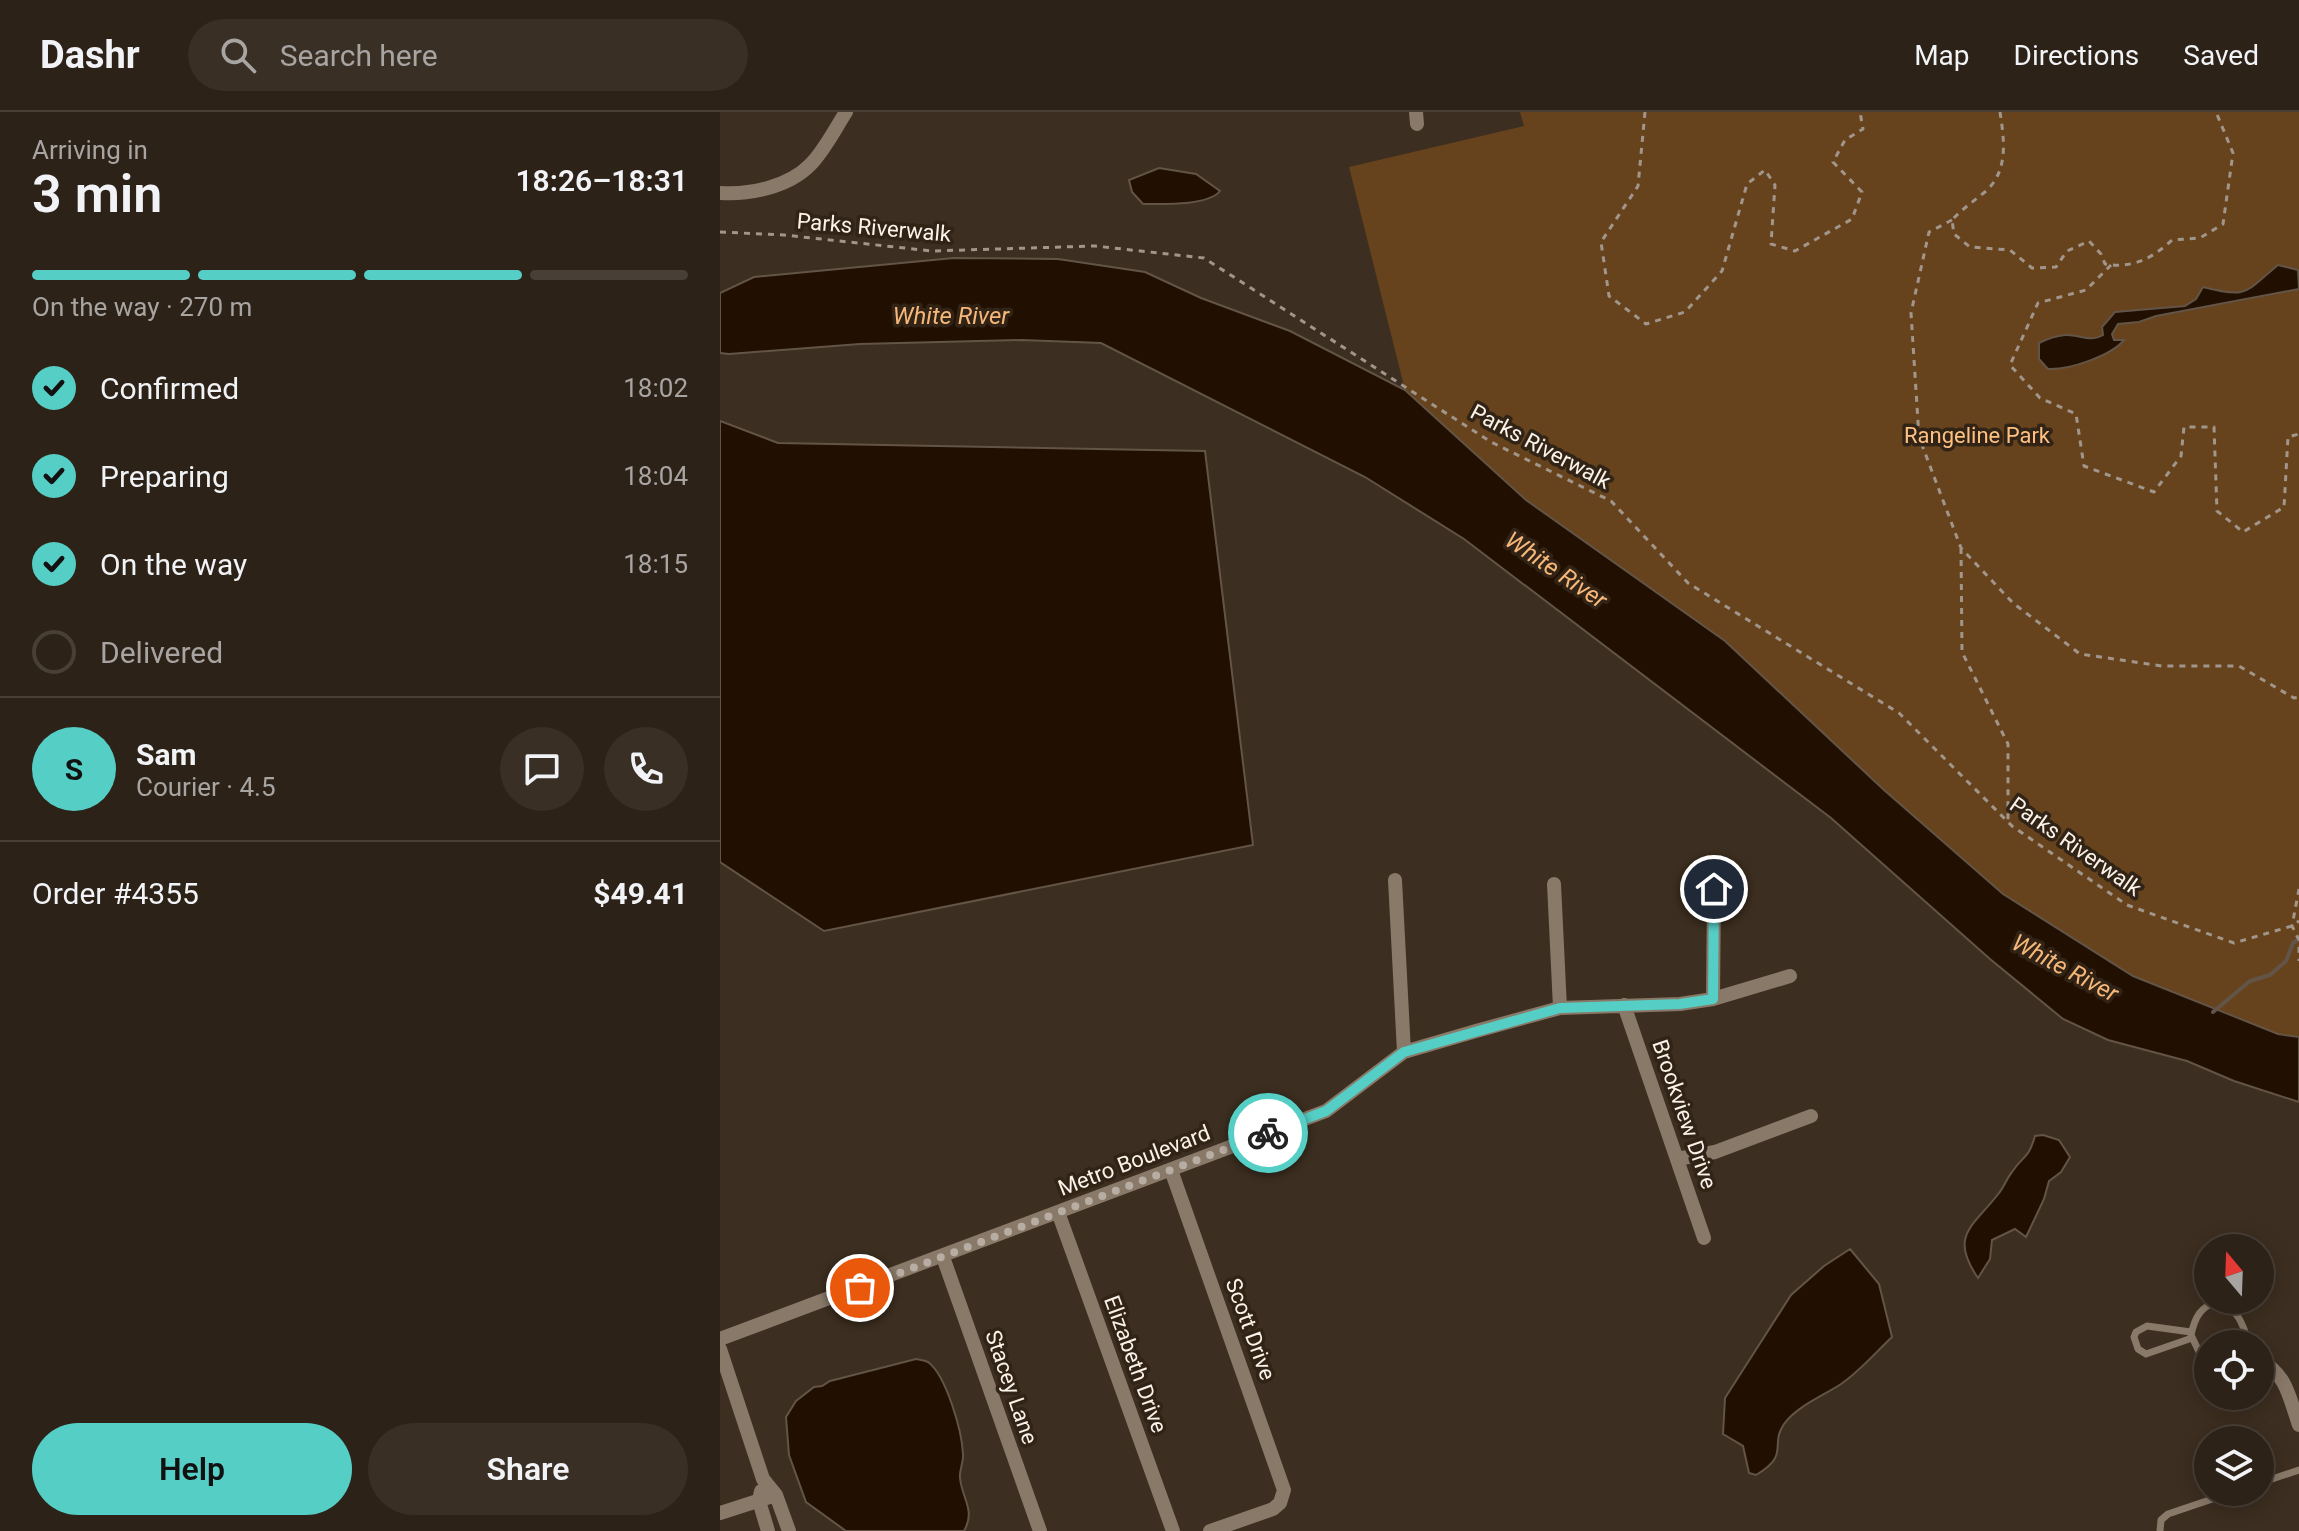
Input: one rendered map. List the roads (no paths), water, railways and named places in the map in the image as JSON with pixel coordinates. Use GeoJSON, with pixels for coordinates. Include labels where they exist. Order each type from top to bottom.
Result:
{"type":"FeatureCollection","features":[{"type":"Feature","properties":{"kind":"street"},"geometry":{"type":"LineString","coordinates":[[720,193],[764,189],[792,178],[810,165],[846,112]]}},
{"type":"Feature","properties":{"kind":"street"},"geometry":{"type":"LineString","coordinates":[[1395,880],[1404,1052]]}},
{"type":"Feature","properties":{"kind":"street"},"geometry":{"type":"LineString","coordinates":[[1554,884],[1560,1008]]}},
{"type":"Feature","properties":{"kind":"street"},"geometry":{"type":"LineString","coordinates":[[1713,999],[1714,889]]}},
{"type":"Feature","properties":{"kind":"street","name":"Metro Boulevard"},"geometry":{"type":"LineString","coordinates":[[720,1339],[1326,1111],[1404,1052],[1560,1008],[1680,1004],[1713,999],[1790,976]]}},
{"type":"Feature","properties":{"kind":"street","name":"Brookview Drive"},"geometry":{"type":"LineString","coordinates":[[1624,1005],[1704,1238]]}},
{"type":"Feature","properties":{"kind":"street"},"geometry":{"type":"LineString","coordinates":[[1677,1159],[1715,1152],[1811,1116]]}},
{"type":"Feature","properties":{"kind":"street","name":"Scott Drive"},"geometry":{"type":"LineString","coordinates":[[1171,1170],[1283,1483],[1284,1495],[1273,1509],[1210,1531]]}},
{"type":"Feature","properties":{"kind":"street","name":"Elizabeth Drive"},"geometry":{"type":"LineString","coordinates":[[1058,1212],[1173,1531]]}},
{"type":"Feature","properties":{"kind":"street","name":"Stacey Lane"},"geometry":{"type":"LineString","coordinates":[[943,1257],[1040,1531]]}},
{"type":"Feature","properties":{"kind":"street"},"geometry":{"type":"LineString","coordinates":[[720,1349],[763,1479],[776,1495],[789,1531]]}},
{"type":"Feature","properties":{"kind":"street"},"geometry":{"type":"LineString","coordinates":[[2274,1368],[2283,1380],[2299,1425]]}},
{"type":"Feature","properties":{"kind":"street"},"geometry":{"type":"LineString","coordinates":[[763,1479],[759,1501],[768,1531]]}},
{"type":"Feature","properties":{"kind":"street"},"geometry":{"type":"LineString","coordinates":[[720,1513],[776,1495]]}},
{"type":"Feature","properties":{"kind":"lane"},"geometry":{"type":"LineString","coordinates":[[2194,1339],[2196,1316],[2207,1304],[2218,1301],[2232,1308],[2244,1330]]}},
{"type":"Feature","properties":{"kind":"lane"},"geometry":{"type":"LineString","coordinates":[[2147,1326],[2192,1335],[2146,1354],[2138,1349],[2134,1337],[2136,1332],[2147,1326]]}},
{"type":"Feature","properties":{"kind":"lane"},"geometry":{"type":"LineString","coordinates":[[2274,1478],[2299,1470]]}},
{"type":"Feature","properties":{"kind":"lane"},"geometry":{"type":"LineString","coordinates":[[2160,1531],[2161,1520],[2168,1514],[2194,1505]]}},
{"type":"Feature","properties":{"kind":"water"},"geometry":{"type":"Polygon","coordinates":[[[1159,168],[1196,174],[1220,191],[1195,202],[1143,204],[1132,192],[1129,180],[1159,168]]]}},
{"type":"Feature","properties":{"kind":"water","name":"White River"},"geometry":{"type":"Polygon","coordinates":[[[954,258],[1058,259],[1145,272],[1201,298],[1290,331],[1405,390],[1526,500],[1725,641],[1884,790],[2003,894],[2133,976],[2278,1034],[2299,1037],[2299,1102],[2234,1081],[2187,1061],[2108,1040],[2063,1019],[1990,959],[1831,818],[1464,539],[1365,477],[1101,343],[1022,340],[860,344],[720,353],[720,293],[754,277],[954,258]]]}},
{"type":"Feature","properties":{"kind":"water"},"geometry":{"type":"Polygon","coordinates":[[[2278,265],[2298,270],[2299,289],[2118,324],[2112,334],[2114,340],[2124,340],[2118,346],[2078,364],[2048,369],[2039,359],[2039,343],[2065,335],[2089,338],[2103,335],[2102,327],[2115,312],[2185,306],[2196,299],[2203,287],[2229,292],[2245,291],[2278,265]]]}},
{"type":"Feature","properties":{"kind":"water"},"geometry":{"type":"Polygon","coordinates":[[[720,421],[778,443],[1205,451],[1253,845],[824,931],[720,862],[720,421]]]}},
{"type":"Feature","properties":{"kind":"water"},"geometry":{"type":"Polygon","coordinates":[[[2035,1136],[2059,1140],[2070,1157],[2061,1172],[2049,1181],[2026,1237],[2015,1229],[1992,1240],[1990,1259],[1978,1278],[1965,1251],[1968,1232],[2028,1153],[2035,1136]]]}},
{"type":"Feature","properties":{"kind":"water"},"geometry":{"type":"Polygon","coordinates":[[[1850,1249],[1879,1284],[1892,1337],[1848,1379],[1789,1418],[1780,1432],[1773,1461],[1756,1475],[1749,1473],[1743,1446],[1723,1434],[1725,1398],[1791,1295],[1824,1266],[1850,1249]]]}},
{"type":"Feature","properties":{"kind":"water"},"geometry":{"type":"Polygon","coordinates":[[[916,1359],[928,1362],[935,1369],[956,1418],[963,1457],[960,1478],[969,1511],[967,1524],[964,1531],[846,1531],[806,1502],[789,1455],[786,1417],[796,1401],[814,1387],[916,1359]]]}},
{"type":"Feature","properties":{"kind":"waterway"},"geometry":{"type":"LineString","coordinates":[[2213,1012],[2250,981],[2270,975],[2286,961],[2293,943],[2299,939]]}},
{"type":"Feature","properties":{"kind":"park label","name":"Rangeline Park"},"geometry":{"type":"Point","coordinates":[1977,435]}}]}
